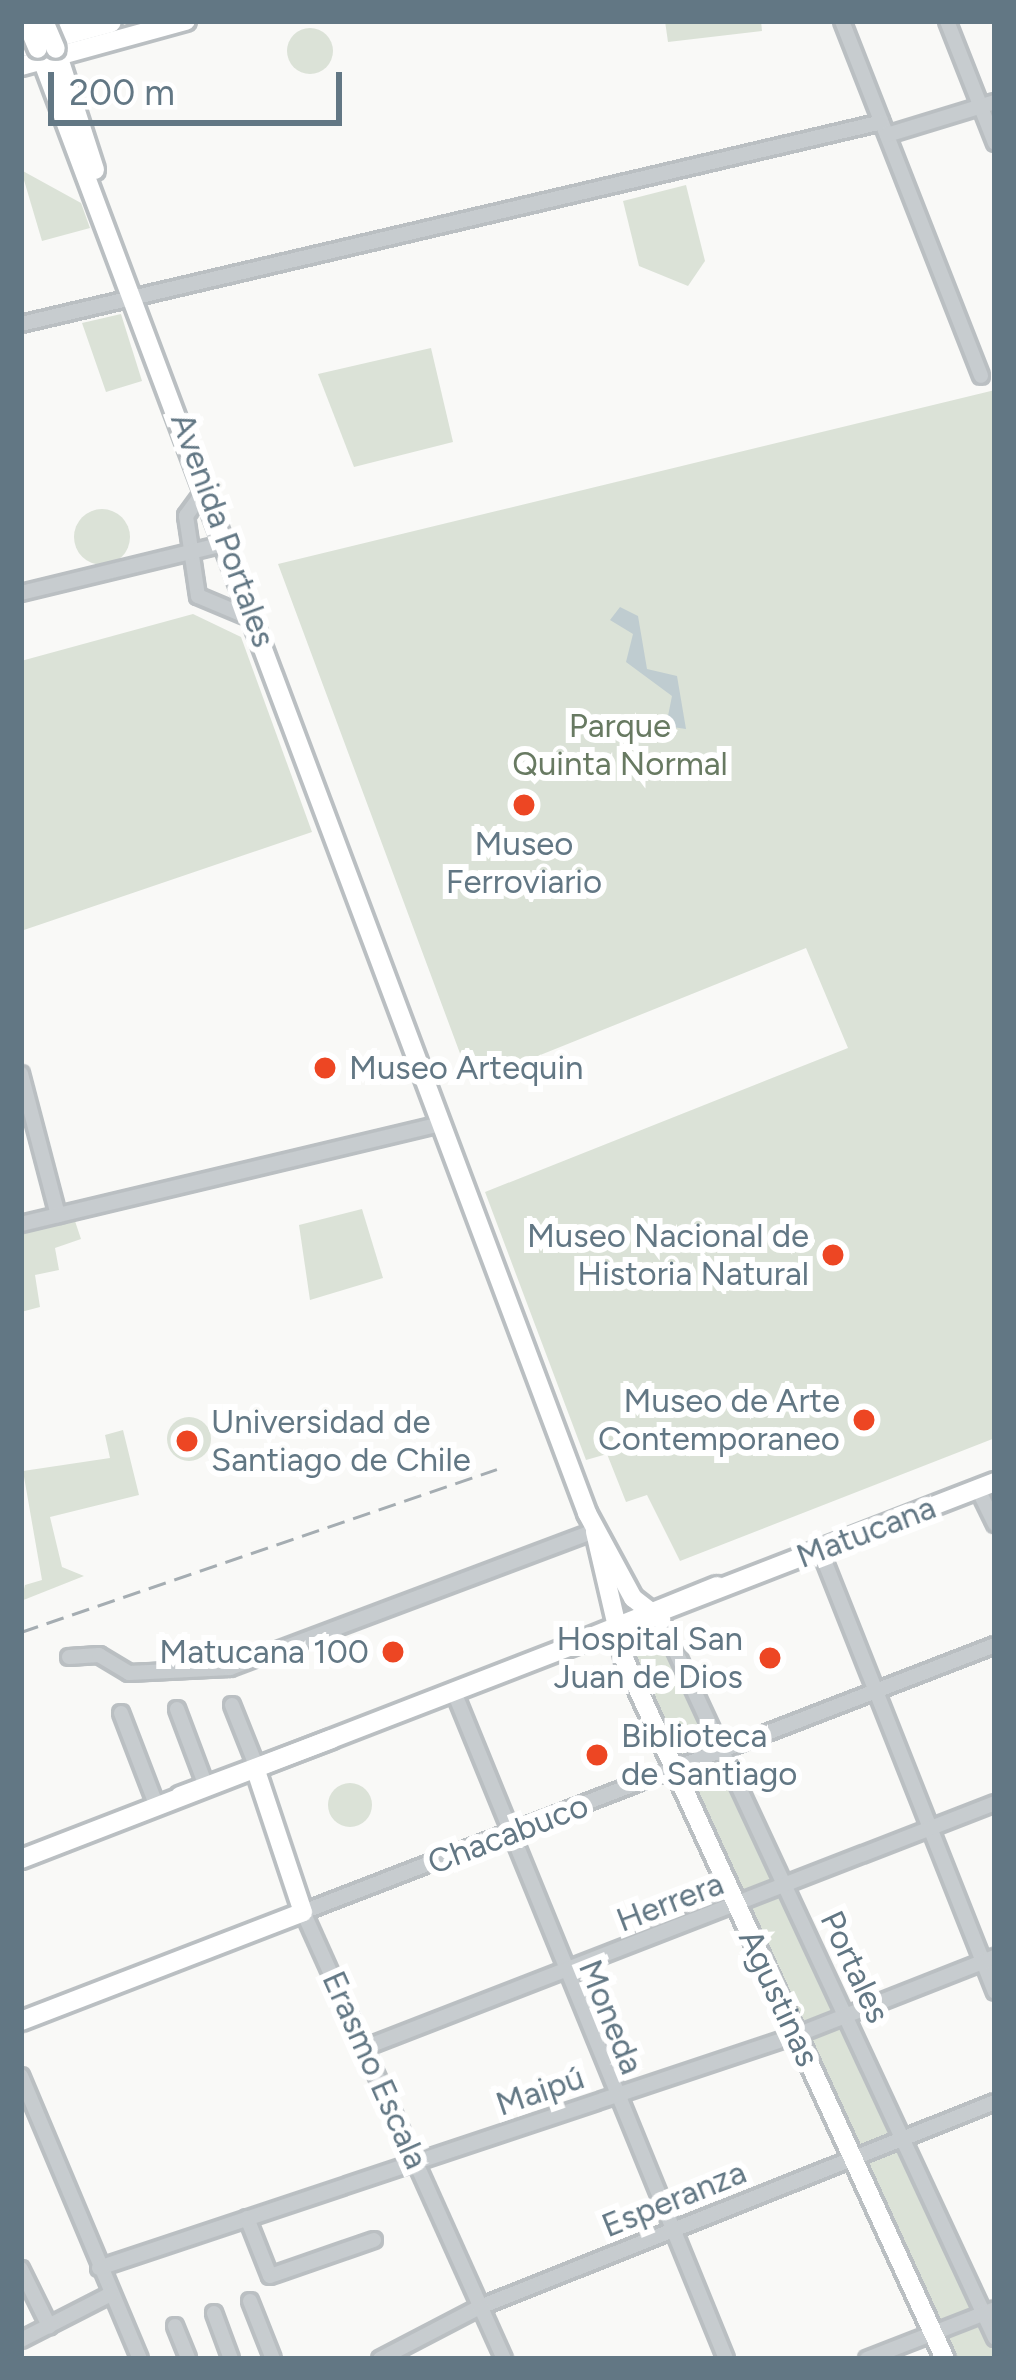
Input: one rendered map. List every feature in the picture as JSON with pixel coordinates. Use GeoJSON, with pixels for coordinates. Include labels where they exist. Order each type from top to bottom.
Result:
{"type":"FeatureCollection","features":[{"type":"Feature","properties":{"kind":"highway"},"geometry":{"type":"LineString","coordinates":[[43,51],[110,21]]}},
{"type":"Feature","properties":{"kind":"main road"},"geometry":{"type":"LineString","coordinates":[[43,51],[44,21]]}},
{"type":"Feature","properties":{"kind":"main road"},"geometry":{"type":"LineString","coordinates":[[21,66],[43,51],[186,21]]}},
{"type":"Feature","properties":{"kind":"main road"},"geometry":{"type":"LineString","coordinates":[[26,22],[43,51]]}},
{"type":"Feature","properties":{"kind":"main road","name":"Avenida Portales"},"geometry":{"type":"LineString","coordinates":[[43,51],[104,204],[595,1531],[618,1628]]}},
{"type":"Feature","properties":{"kind":"main road","name":"Matucana"},"geometry":{"type":"LineString","coordinates":[[165,1804],[204,1781],[332,1739],[987,1485]]}},
{"type":"Feature","properties":{"kind":"main road","name":"Avenida Portales"},"geometry":{"type":"LineString","coordinates":[[595,1531],[653,1615]]}},
{"type":"Feature","properties":{"kind":"main road","name":"Agustinas"},"geometry":{"type":"LineString","coordinates":[[618,1628],[674,1771],[945,2359]]}},
{"type":"Feature","properties":{"kind":"main road","name":"Matucana"},"geometry":{"type":"LineString","coordinates":[[21,1859],[259,1764]]}},
{"type":"Feature","properties":{"kind":"main road","name":"Erasmo Escala"},"geometry":{"type":"LineString","coordinates":[[259,1764],[303,1912]]}},
{"type":"Feature","properties":{"kind":"main road","name":"Chacabuco"},"geometry":{"type":"LineString","coordinates":[[21,2021],[303,1912]]}},
{"type":"Feature","properties":{"kind":"street"},"geometry":{"type":"LineString","coordinates":[[842,21],[981,376]]}},
{"type":"Feature","properties":{"kind":"street"},"geometry":{"type":"LineString","coordinates":[[947,21],[988,104],[995,143]]}},
{"type":"Feature","properties":{"kind":"street"},"geometry":{"type":"LineString","coordinates":[[21,324],[988,104]]}},
{"type":"Feature","properties":{"kind":"street"},"geometry":{"type":"LineString","coordinates":[[207,487],[188,507],[187,553],[201,599],[256,621]]}},
{"type":"Feature","properties":{"kind":"street"},"geometry":{"type":"LineString","coordinates":[[21,593],[228,543]]}},
{"type":"Feature","properties":{"kind":"street"},"geometry":{"type":"LineString","coordinates":[[21,1074],[58,1216]]}},
{"type":"Feature","properties":{"kind":"street"},"geometry":{"type":"LineString","coordinates":[[21,1224],[442,1124]]}},
{"type":"Feature","properties":{"kind":"street"},"geometry":{"type":"LineString","coordinates":[[987,1485],[995,1524]]}},
{"type":"Feature","properties":{"kind":"street"},"geometry":{"type":"LineString","coordinates":[[69,1657],[98,1655],[129,1673],[230,1668],[595,1531]]}},
{"type":"Feature","properties":{"kind":"street"},"geometry":{"type":"LineString","coordinates":[[820,1550],[930,1828],[989,1959],[995,1992]]}},
{"type":"Feature","properties":{"kind":"street","name":"Portales"},"geometry":{"type":"LineString","coordinates":[[653,1615],[725,1752],[902,2136],[989,2311],[995,2338]]}},
{"type":"Feature","properties":{"kind":"street","name":"Chacabuco"},"geometry":{"type":"LineString","coordinates":[[303,1912],[995,1645]]}},
{"type":"Feature","properties":{"kind":"street","name":"Moneda"},"geometry":{"type":"LineString","coordinates":[[454,1692],[666,2231],[726,2359]]}},
{"type":"Feature","properties":{"kind":"street"},"geometry":{"type":"LineString","coordinates":[[232,1705],[259,1764]]}},
{"type":"Feature","properties":{"kind":"street"},"geometry":{"type":"LineString","coordinates":[[177,1709],[204,1781]]}},
{"type":"Feature","properties":{"kind":"street"},"geometry":{"type":"LineString","coordinates":[[121,1712],[165,1804]]}},
{"type":"Feature","properties":{"kind":"street","name":"Herrera"},"geometry":{"type":"LineString","coordinates":[[364,2048],[995,1803]]}},
{"type":"Feature","properties":{"kind":"street","name":"Erasmo Escala"},"geometry":{"type":"LineString","coordinates":[[303,1912],[504,2359]]}},
{"type":"Feature","properties":{"kind":"street","name":"Maipú"},"geometry":{"type":"LineString","coordinates":[[99,2268],[796,2036],[989,1959]]}},
{"type":"Feature","properties":{"kind":"street"},"geometry":{"type":"LineString","coordinates":[[21,2076],[140,2359]]}},
{"type":"Feature","properties":{"kind":"street","name":"Esperanza"},"geometry":{"type":"LineString","coordinates":[[380,2359],[480,2307],[852,2155],[995,2102]]}},
{"type":"Feature","properties":{"kind":"street"},"geometry":{"type":"LineString","coordinates":[[247,2218],[270,2276],[374,2240]]}},
{"type":"Feature","properties":{"kind":"street"},"geometry":{"type":"LineString","coordinates":[[21,2269],[49,2326]]}},
{"type":"Feature","properties":{"kind":"street"},"geometry":{"type":"LineString","coordinates":[[21,2340],[110,2294]]}},
{"type":"Feature","properties":{"kind":"street"},"geometry":{"type":"LineString","coordinates":[[250,2301],[272,2359]]}},
{"type":"Feature","properties":{"kind":"street"},"geometry":{"type":"LineString","coordinates":[[867,2359],[989,2311]]}},
{"type":"Feature","properties":{"kind":"street"},"geometry":{"type":"LineString","coordinates":[[214,2314],[231,2359]]}},
{"type":"Feature","properties":{"kind":"street"},"geometry":{"type":"LineString","coordinates":[[175,2326],[188,2359]]}},
{"type":"Feature","properties":{"kind":"green space"},"geometry":{"type":"Polygon","coordinates":[[[665,21],[761,21],[762,31],[668,42],[665,21]]]}},
{"type":"Feature","properties":{"kind":"green space"},"geometry":{"type":"Polygon","coordinates":[[[310,28],[327,34],[333,51],[327,68],[310,74],[293,68],[287,51],[293,34],[310,28]]]}},
{"type":"Feature","properties":{"kind":"green space"},"geometry":{"type":"Polygon","coordinates":[[[21,170],[81,203],[90,228],[42,241],[21,170]]]}},
{"type":"Feature","properties":{"kind":"green space"},"geometry":{"type":"Polygon","coordinates":[[[686,185],[705,261],[688,286],[639,266],[623,201],[686,185]]]}},
{"type":"Feature","properties":{"kind":"green space"},"geometry":{"type":"Polygon","coordinates":[[[121,314],[142,381],[106,392],[82,323],[121,314]]]}},
{"type":"Feature","properties":{"kind":"green space"},"geometry":{"type":"Polygon","coordinates":[[[431,348],[453,442],[354,467],[318,374],[431,348]]]}},
{"type":"Feature","properties":{"kind":"green space","name":"Parque Quinta Normal"},"geometry":{"type":"Polygon","coordinates":[[[995,390],[995,1438],[680,1561],[647,1495],[626,1502],[607,1454],[586,1460],[485,1192],[848,1048],[806,948],[471,1083],[278,564],[995,390]]]}},
{"type":"Feature","properties":{"kind":"green space"},"geometry":{"type":"Polygon","coordinates":[[[102,509],[122,517],[130,537],[122,557],[102,565],[82,557],[74,537],[82,517],[102,509]]]}},
{"type":"Feature","properties":{"kind":"green space"},"geometry":{"type":"Polygon","coordinates":[[[193,614],[241,637],[312,832],[21,931],[21,661],[193,614]]]}},
{"type":"Feature","properties":{"kind":"green space"},"geometry":{"type":"Polygon","coordinates":[[[362,1209],[383,1278],[310,1300],[299,1225],[362,1209]]]}},
{"type":"Feature","properties":{"kind":"green space"},"geometry":{"type":"Polygon","coordinates":[[[75,1221],[81,1239],[55,1248],[59,1270],[35,1275],[40,1307],[21,1312],[21,1234],[75,1221]]]}},
{"type":"Feature","properties":{"kind":"green space"},"geometry":{"type":"Polygon","coordinates":[[[189,1417],[205,1423],[211,1439],[205,1455],[189,1461],[173,1455],[167,1439],[173,1423],[189,1417]]]}},
{"type":"Feature","properties":{"kind":"green space"},"geometry":{"type":"Polygon","coordinates":[[[123,1430],[139,1495],[50,1517],[62,1567],[84,1576],[21,1601],[25,1585],[42,1580],[23,1471],[110,1458],[105,1435],[123,1430]]]}},
{"type":"Feature","properties":{"kind":"green space"},"geometry":{"type":"Polygon","coordinates":[[[660,1627],[995,2349],[995,2359],[952,2359],[623,1640],[660,1627]]]}},
{"type":"Feature","properties":{"kind":"green space"},"geometry":{"type":"Polygon","coordinates":[[[350,1783],[366,1789],[372,1805],[366,1821],[350,1827],[334,1821],[328,1805],[334,1789],[350,1783]]]}},
{"type":"Feature","properties":{"kind":"shaded area"},"geometry":{"type":"Polygon","coordinates":[[[620,607],[638,616],[647,669],[677,676],[686,729],[666,726],[672,696],[626,662],[633,634],[610,620],[620,607]]]}},
{"type":"Feature","properties":{"kind":"railway"},"geometry":{"type":"LineString","coordinates":[[21,1632],[497,1469]]}},
{"type":"Feature","properties":{"kind":"place","name":"Museo Ferroviario"},"geometry":{"type":"Point","coordinates":[524,805]}},
{"type":"Feature","properties":{"kind":"place","name":"Museo Artequin"},"geometry":{"type":"Point","coordinates":[325,1068]}},
{"type":"Feature","properties":{"kind":"place","name":"Museo Nacional de Historia Natural"},"geometry":{"type":"Point","coordinates":[833,1255]}},
{"type":"Feature","properties":{"kind":"place","name":"Museo de Arte Contemporaneo"},"geometry":{"type":"Point","coordinates":[864,1420]}},
{"type":"Feature","properties":{"kind":"place","name":"Universidad de Santiago de Chile"},"geometry":{"type":"Point","coordinates":[187,1441]}},
{"type":"Feature","properties":{"kind":"place","name":"Matucana 100"},"geometry":{"type":"Point","coordinates":[393,1652]}},
{"type":"Feature","properties":{"kind":"place","name":"Hospital San Juan de Dios"},"geometry":{"type":"Point","coordinates":[770,1658]}},
{"type":"Feature","properties":{"kind":"place","name":"Biblioteca de Santiago"},"geometry":{"type":"Point","coordinates":[597,1755]}}]}
